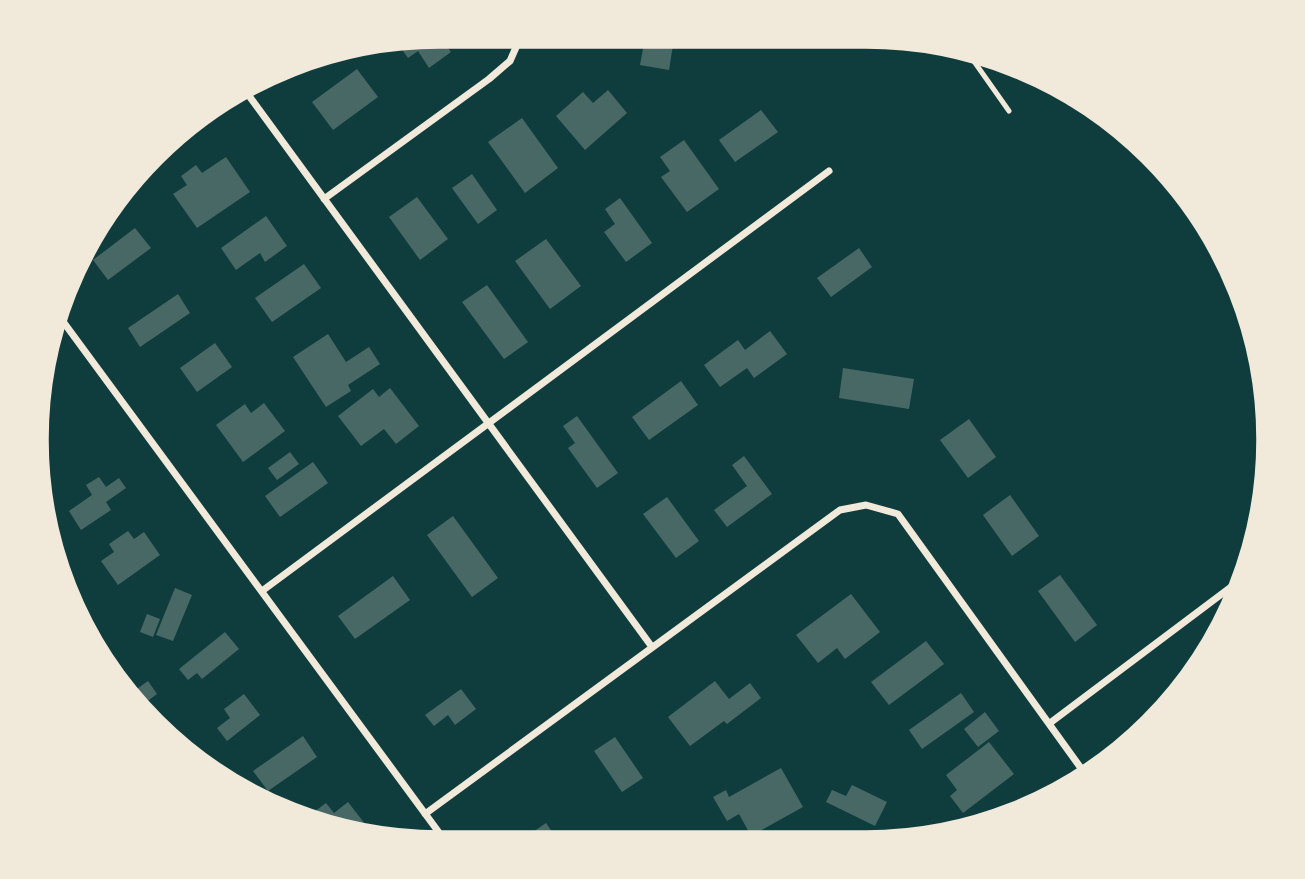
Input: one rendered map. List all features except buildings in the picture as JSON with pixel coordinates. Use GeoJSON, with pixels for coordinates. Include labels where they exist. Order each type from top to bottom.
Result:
{"type":"FeatureCollection","features":[{"type":"Feature","properties":{"kind":"street"},"geometry":{"type":"LineString","coordinates":[[324,199],[489,79],[510,61],[516,47]]}},
{"type":"Feature","properties":{"kind":"street"},"geometry":{"type":"LineString","coordinates":[[250,97],[652,646]]}},
{"type":"Feature","properties":{"kind":"street"},"geometry":{"type":"LineString","coordinates":[[262,591],[829,171]]}},
{"type":"Feature","properties":{"kind":"street"},"geometry":{"type":"LineString","coordinates":[[65,324],[438,832]]}},
{"type":"Feature","properties":{"kind":"street"},"geometry":{"type":"LineString","coordinates":[[425,814],[840,510],[866,505],[898,514],[1081,767]]}},
{"type":"Feature","properties":{"kind":"street"},"geometry":{"type":"LineString","coordinates":[[1050,723],[1229,588]]}},
{"type":"Feature","properties":{"kind":"lane"},"geometry":{"type":"LineString","coordinates":[[976,64],[1009,111]]}}]}
